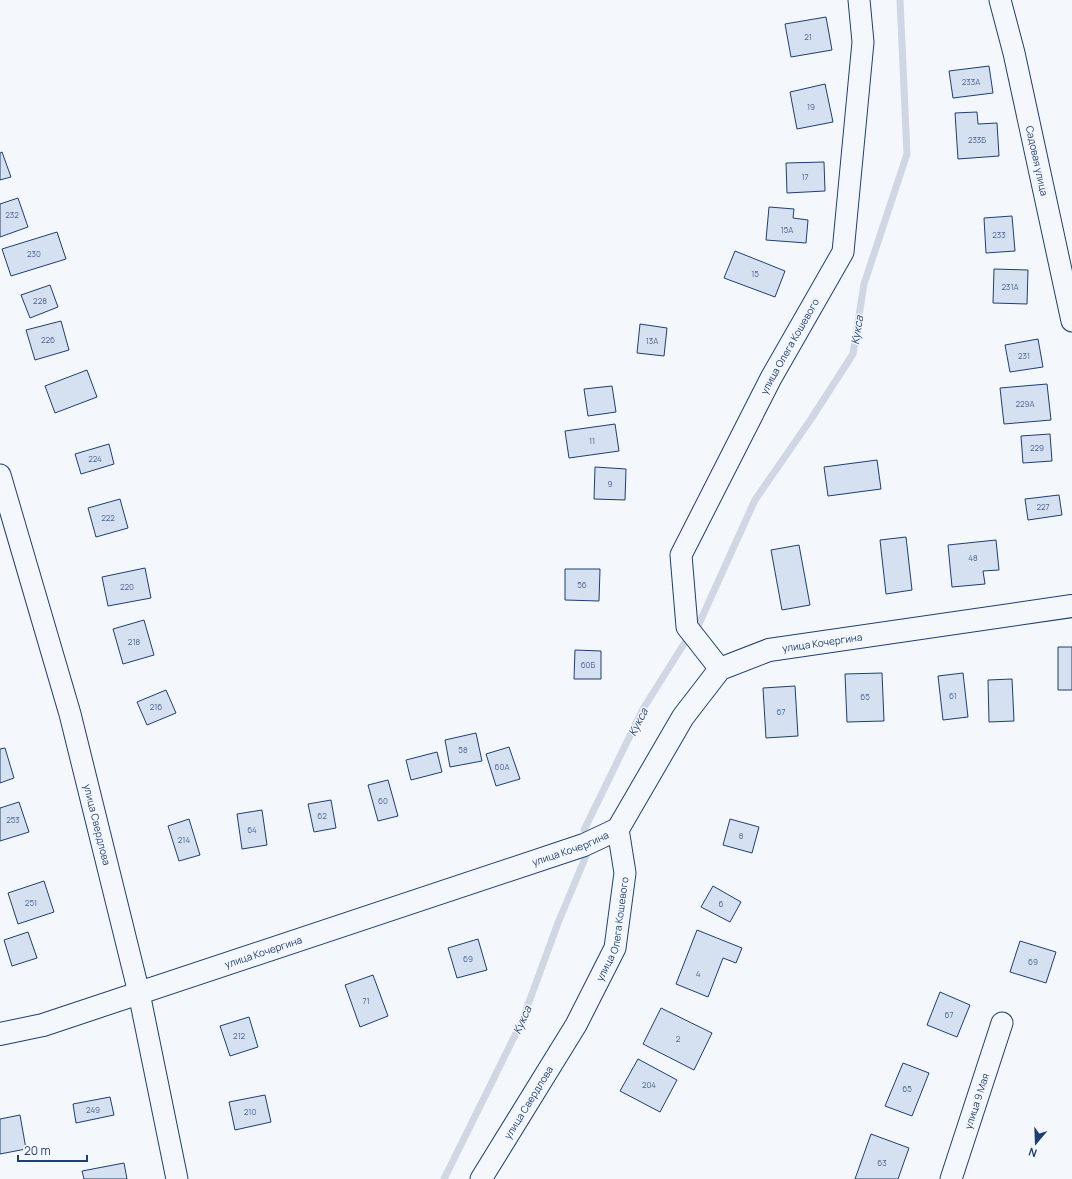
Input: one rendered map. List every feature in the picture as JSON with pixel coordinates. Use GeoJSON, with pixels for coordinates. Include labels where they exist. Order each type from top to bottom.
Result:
{"type":"FeatureCollection","features":[{"type":"Feature","properties":{"kind":"street","name":"улица Олега Кошевого"},"geometry":{"type":"LineString","coordinates":[[720,669],[687,627],[681,555],[771,378],[844,252],[863,42],[859,0]]}},
{"type":"Feature","properties":{"kind":"street","name":"Садовая улица"},"geometry":{"type":"LineString","coordinates":[[1000,0],[1014,53],[1072,321]]}},
{"type":"Feature","properties":{"kind":"street","name":"улица Свердлова"},"geometry":{"type":"LineString","coordinates":[[0,475],[70,714],[139,993],[176,1179]]}},
{"type":"Feature","properties":{"kind":"street","name":"улица Кочергина"},"geometry":{"type":"LineString","coordinates":[[0,1034],[43,1025],[584,845],[618,828],[683,717],[720,669],[769,650],[1072,606]]}},
{"type":"Feature","properties":{"kind":"street","name":"улица Олега Кошевого"},"geometry":{"type":"LineString","coordinates":[[576,1025],[615,948],[625,873],[618,828]]}},
{"type":"Feature","properties":{"kind":"street","name":"улица 9 Мая"},"geometry":{"type":"LineString","coordinates":[[951,1179],[1002,1023]]}},
{"type":"Feature","properties":{"kind":"street","name":"улица Свердлова"},"geometry":{"type":"LineString","coordinates":[[481,1179],[576,1025]]}},
{"type":"Feature","properties":{"kind":"building"},"geometry":{"type":"Polygon","coordinates":[[[826,17],[832,50],[791,57],[785,24],[826,17]]]}},
{"type":"Feature","properties":{"kind":"building"},"geometry":{"type":"Polygon","coordinates":[[[989,66],[993,93],[953,98],[949,71],[989,66]]]}},
{"type":"Feature","properties":{"kind":"building"},"geometry":{"type":"Polygon","coordinates":[[[825,84],[833,122],[797,129],[790,92],[825,84]]]}},
{"type":"Feature","properties":{"kind":"building"},"geometry":{"type":"Polygon","coordinates":[[[977,112],[978,124],[997,123],[999,156],[958,159],[955,113],[977,112]]]}},
{"type":"Feature","properties":{"kind":"building"},"geometry":{"type":"Polygon","coordinates":[[[2,152],[11,177],[0,180],[0,153],[2,152]]]}},
{"type":"Feature","properties":{"kind":"building"},"geometry":{"type":"Polygon","coordinates":[[[824,162],[825,191],[787,193],[786,163],[824,162]]]}},
{"type":"Feature","properties":{"kind":"building"},"geometry":{"type":"Polygon","coordinates":[[[18,198],[28,227],[0,237],[0,204],[18,198]]]}},
{"type":"Feature","properties":{"kind":"building"},"geometry":{"type":"Polygon","coordinates":[[[769,207],[794,209],[793,218],[808,220],[806,243],[766,240],[769,207]]]}},
{"type":"Feature","properties":{"kind":"building"},"geometry":{"type":"Polygon","coordinates":[[[1012,216],[1015,251],[986,253],[984,218],[1012,216]]]}},
{"type":"Feature","properties":{"kind":"building"},"geometry":{"type":"Polygon","coordinates":[[[57,232],[66,259],[11,276],[2,249],[57,232]]]}},
{"type":"Feature","properties":{"kind":"building"},"geometry":{"type":"Polygon","coordinates":[[[735,251],[785,271],[775,297],[724,278],[735,251]]]}},
{"type":"Feature","properties":{"kind":"building"},"geometry":{"type":"Polygon","coordinates":[[[994,269],[1028,270],[1027,304],[993,303],[994,269]]]}},
{"type":"Feature","properties":{"kind":"building"},"geometry":{"type":"Polygon","coordinates":[[[50,285],[58,307],[30,318],[21,295],[50,285]]]}},
{"type":"Feature","properties":{"kind":"building"},"geometry":{"type":"Polygon","coordinates":[[[61,321],[69,350],[35,360],[26,330],[61,321]]]}},
{"type":"Feature","properties":{"kind":"building"},"geometry":{"type":"Polygon","coordinates":[[[640,324],[667,328],[664,356],[637,353],[640,324]]]}},
{"type":"Feature","properties":{"kind":"building"},"geometry":{"type":"Polygon","coordinates":[[[1038,339],[1043,367],[1010,372],[1005,345],[1038,339]]]}},
{"type":"Feature","properties":{"kind":"building"},"geometry":{"type":"Polygon","coordinates":[[[87,370],[97,397],[55,413],[45,386],[87,370]]]}},
{"type":"Feature","properties":{"kind":"building"},"geometry":{"type":"Polygon","coordinates":[[[1047,384],[1051,420],[1004,424],[1000,388],[1047,384]]]}},
{"type":"Feature","properties":{"kind":"building"},"geometry":{"type":"Polygon","coordinates":[[[612,386],[616,412],[588,416],[584,389],[612,386]]]}},
{"type":"Feature","properties":{"kind":"building"},"geometry":{"type":"Polygon","coordinates":[[[615,424],[619,451],[569,458],[565,431],[615,424]]]}},
{"type":"Feature","properties":{"kind":"building"},"geometry":{"type":"Polygon","coordinates":[[[1050,434],[1052,461],[1023,463],[1021,436],[1050,434]]]}},
{"type":"Feature","properties":{"kind":"building"},"geometry":{"type":"Polygon","coordinates":[[[109,444],[114,464],[81,474],[75,454],[109,444]]]}},
{"type":"Feature","properties":{"kind":"building"},"geometry":{"type":"Polygon","coordinates":[[[877,460],[881,489],[828,496],[824,467],[877,460]]]}},
{"type":"Feature","properties":{"kind":"building"},"geometry":{"type":"Polygon","coordinates":[[[595,467],[626,469],[625,500],[594,499],[595,467]]]}},
{"type":"Feature","properties":{"kind":"building"},"geometry":{"type":"Polygon","coordinates":[[[1059,495],[1062,515],[1028,520],[1025,499],[1059,495]]]}},
{"type":"Feature","properties":{"kind":"building"},"geometry":{"type":"Polygon","coordinates":[[[120,499],[128,528],[96,537],[88,508],[120,499]]]}},
{"type":"Feature","properties":{"kind":"building"},"geometry":{"type":"Polygon","coordinates":[[[906,537],[912,590],[886,594],[880,540],[906,537]]]}},
{"type":"Feature","properties":{"kind":"building"},"geometry":{"type":"Polygon","coordinates":[[[996,540],[999,570],[983,571],[985,584],[952,587],[948,545],[996,540]]]}},
{"type":"Feature","properties":{"kind":"building"},"geometry":{"type":"Polygon","coordinates":[[[799,545],[810,605],[782,610],[771,550],[799,545]]]}},
{"type":"Feature","properties":{"kind":"building"},"geometry":{"type":"Polygon","coordinates":[[[145,568],[151,598],[108,606],[102,577],[145,568]]]}},
{"type":"Feature","properties":{"kind":"building"},"geometry":{"type":"Polygon","coordinates":[[[565,569],[600,569],[599,601],[565,600],[565,569]]]}},
{"type":"Feature","properties":{"kind":"building"},"geometry":{"type":"Polygon","coordinates":[[[144,620],[154,655],[123,664],[113,629],[144,620]]]}},
{"type":"Feature","properties":{"kind":"building"},"geometry":{"type":"Polygon","coordinates":[[[1058,647],[1072,647],[1072,690],[1058,690],[1058,647]]]}},
{"type":"Feature","properties":{"kind":"building"},"geometry":{"type":"Polygon","coordinates":[[[575,650],[601,651],[601,679],[574,679],[575,650]]]}},
{"type":"Feature","properties":{"kind":"building"},"geometry":{"type":"Polygon","coordinates":[[[882,673],[884,721],[847,722],[845,674],[882,673]]]}},
{"type":"Feature","properties":{"kind":"building"},"geometry":{"type":"Polygon","coordinates":[[[963,673],[968,717],[943,720],[938,676],[963,673]]]}},
{"type":"Feature","properties":{"kind":"building"},"geometry":{"type":"Polygon","coordinates":[[[1012,679],[1014,721],[989,722],[988,680],[1012,679]]]}},
{"type":"Feature","properties":{"kind":"building"},"geometry":{"type":"Polygon","coordinates":[[[795,686],[798,736],[766,738],[763,688],[795,686]]]}},
{"type":"Feature","properties":{"kind":"building"},"geometry":{"type":"Polygon","coordinates":[[[166,690],[176,713],[147,725],[137,702],[166,690]]]}},
{"type":"Feature","properties":{"kind":"building"},"geometry":{"type":"Polygon","coordinates":[[[476,733],[482,761],[450,767],[445,740],[476,733]]]}},
{"type":"Feature","properties":{"kind":"building"},"geometry":{"type":"Polygon","coordinates":[[[509,747],[520,779],[496,786],[486,754],[509,747]]]}},
{"type":"Feature","properties":{"kind":"building"},"geometry":{"type":"Polygon","coordinates":[[[5,748],[14,778],[0,783],[0,749],[5,748]]]}},
{"type":"Feature","properties":{"kind":"building"},"geometry":{"type":"Polygon","coordinates":[[[437,752],[442,772],[411,780],[406,760],[437,752]]]}},
{"type":"Feature","properties":{"kind":"building"},"geometry":{"type":"Polygon","coordinates":[[[388,780],[398,816],[378,821],[368,785],[388,780]]]}},
{"type":"Feature","properties":{"kind":"building"},"geometry":{"type":"Polygon","coordinates":[[[331,800],[336,828],[314,832],[308,804],[331,800]]]}},
{"type":"Feature","properties":{"kind":"building"},"geometry":{"type":"Polygon","coordinates":[[[19,802],[29,832],[0,841],[0,808],[19,802]]]}},
{"type":"Feature","properties":{"kind":"building"},"geometry":{"type":"Polygon","coordinates":[[[262,810],[267,845],[242,849],[237,814],[262,810]]]}},
{"type":"Feature","properties":{"kind":"building"},"geometry":{"type":"Polygon","coordinates":[[[189,819],[200,855],[179,861],[168,826],[189,819]]]}},
{"type":"Feature","properties":{"kind":"building"},"geometry":{"type":"Polygon","coordinates":[[[730,819],[759,827],[752,853],[723,845],[730,819]]]}},
{"type":"Feature","properties":{"kind":"building"},"geometry":{"type":"Polygon","coordinates":[[[44,881],[54,912],[18,924],[8,893],[44,881]]]}},
{"type":"Feature","properties":{"kind":"building"},"geometry":{"type":"Polygon","coordinates":[[[713,886],[741,902],[730,922],[701,907],[713,886]]]}},
{"type":"Feature","properties":{"kind":"building"},"geometry":{"type":"Polygon","coordinates":[[[697,930],[742,948],[736,963],[723,958],[708,997],[676,984],[697,930]]]}},
{"type":"Feature","properties":{"kind":"building"},"geometry":{"type":"Polygon","coordinates":[[[28,932],[37,958],[12,966],[4,940],[28,932]]]}},
{"type":"Feature","properties":{"kind":"building"},"geometry":{"type":"Polygon","coordinates":[[[478,939],[487,970],[457,978],[448,948],[478,939]]]}},
{"type":"Feature","properties":{"kind":"building"},"geometry":{"type":"Polygon","coordinates":[[[1020,941],[1056,952],[1046,983],[1010,972],[1020,941]]]}},
{"type":"Feature","properties":{"kind":"building"},"geometry":{"type":"Polygon","coordinates":[[[373,975],[388,1016],[360,1027],[345,985],[373,975]]]}},
{"type":"Feature","properties":{"kind":"building"},"geometry":{"type":"Polygon","coordinates":[[[940,992],[970,1005],[957,1037],[927,1025],[940,992]]]}},
{"type":"Feature","properties":{"kind":"building"},"geometry":{"type":"Polygon","coordinates":[[[661,1008],[712,1033],[694,1070],[643,1044],[661,1008]]]}},
{"type":"Feature","properties":{"kind":"building"},"geometry":{"type":"Polygon","coordinates":[[[249,1017],[258,1047],[230,1056],[220,1026],[249,1017]]]}},
{"type":"Feature","properties":{"kind":"building"},"geometry":{"type":"Polygon","coordinates":[[[638,1059],[677,1080],[660,1112],[620,1091],[638,1059]]]}},
{"type":"Feature","properties":{"kind":"building"},"geometry":{"type":"Polygon","coordinates":[[[903,1063],[929,1073],[912,1116],[885,1106],[903,1063]]]}},
{"type":"Feature","properties":{"kind":"building"},"geometry":{"type":"Polygon","coordinates":[[[265,1095],[271,1122],[235,1130],[229,1102],[265,1095]]]}},
{"type":"Feature","properties":{"kind":"building"},"geometry":{"type":"Polygon","coordinates":[[[110,1097],[114,1115],[76,1123],[73,1104],[110,1097]]]}},
{"type":"Feature","properties":{"kind":"building"},"geometry":{"type":"Polygon","coordinates":[[[20,1115],[26,1149],[0,1154],[0,1119],[20,1115]]]}},
{"type":"Feature","properties":{"kind":"building"},"geometry":{"type":"Polygon","coordinates":[[[871,1134],[909,1148],[898,1179],[855,1179],[871,1134]]]}},
{"type":"Feature","properties":{"kind":"building"},"geometry":{"type":"Polygon","coordinates":[[[124,1163],[127,1179],[84,1179],[82,1171],[124,1163]]]}},
{"type":"Feature","properties":{"kind":"waterway","name":"Кукса"},"geometry":{"type":"LineString","coordinates":[[698,626],[755,500],[811,419],[853,354],[864,284],[907,154],[900,0]]}},
{"type":"Feature","properties":{"kind":"waterway","name":"Кукса"},"geometry":{"type":"LineString","coordinates":[[584,830],[643,709],[687,639]]}},
{"type":"Feature","properties":{"kind":"waterway","name":"Кукса"},"geometry":{"type":"LineString","coordinates":[[444,1179],[522,1021],[558,923],[586,856]]}}]}
